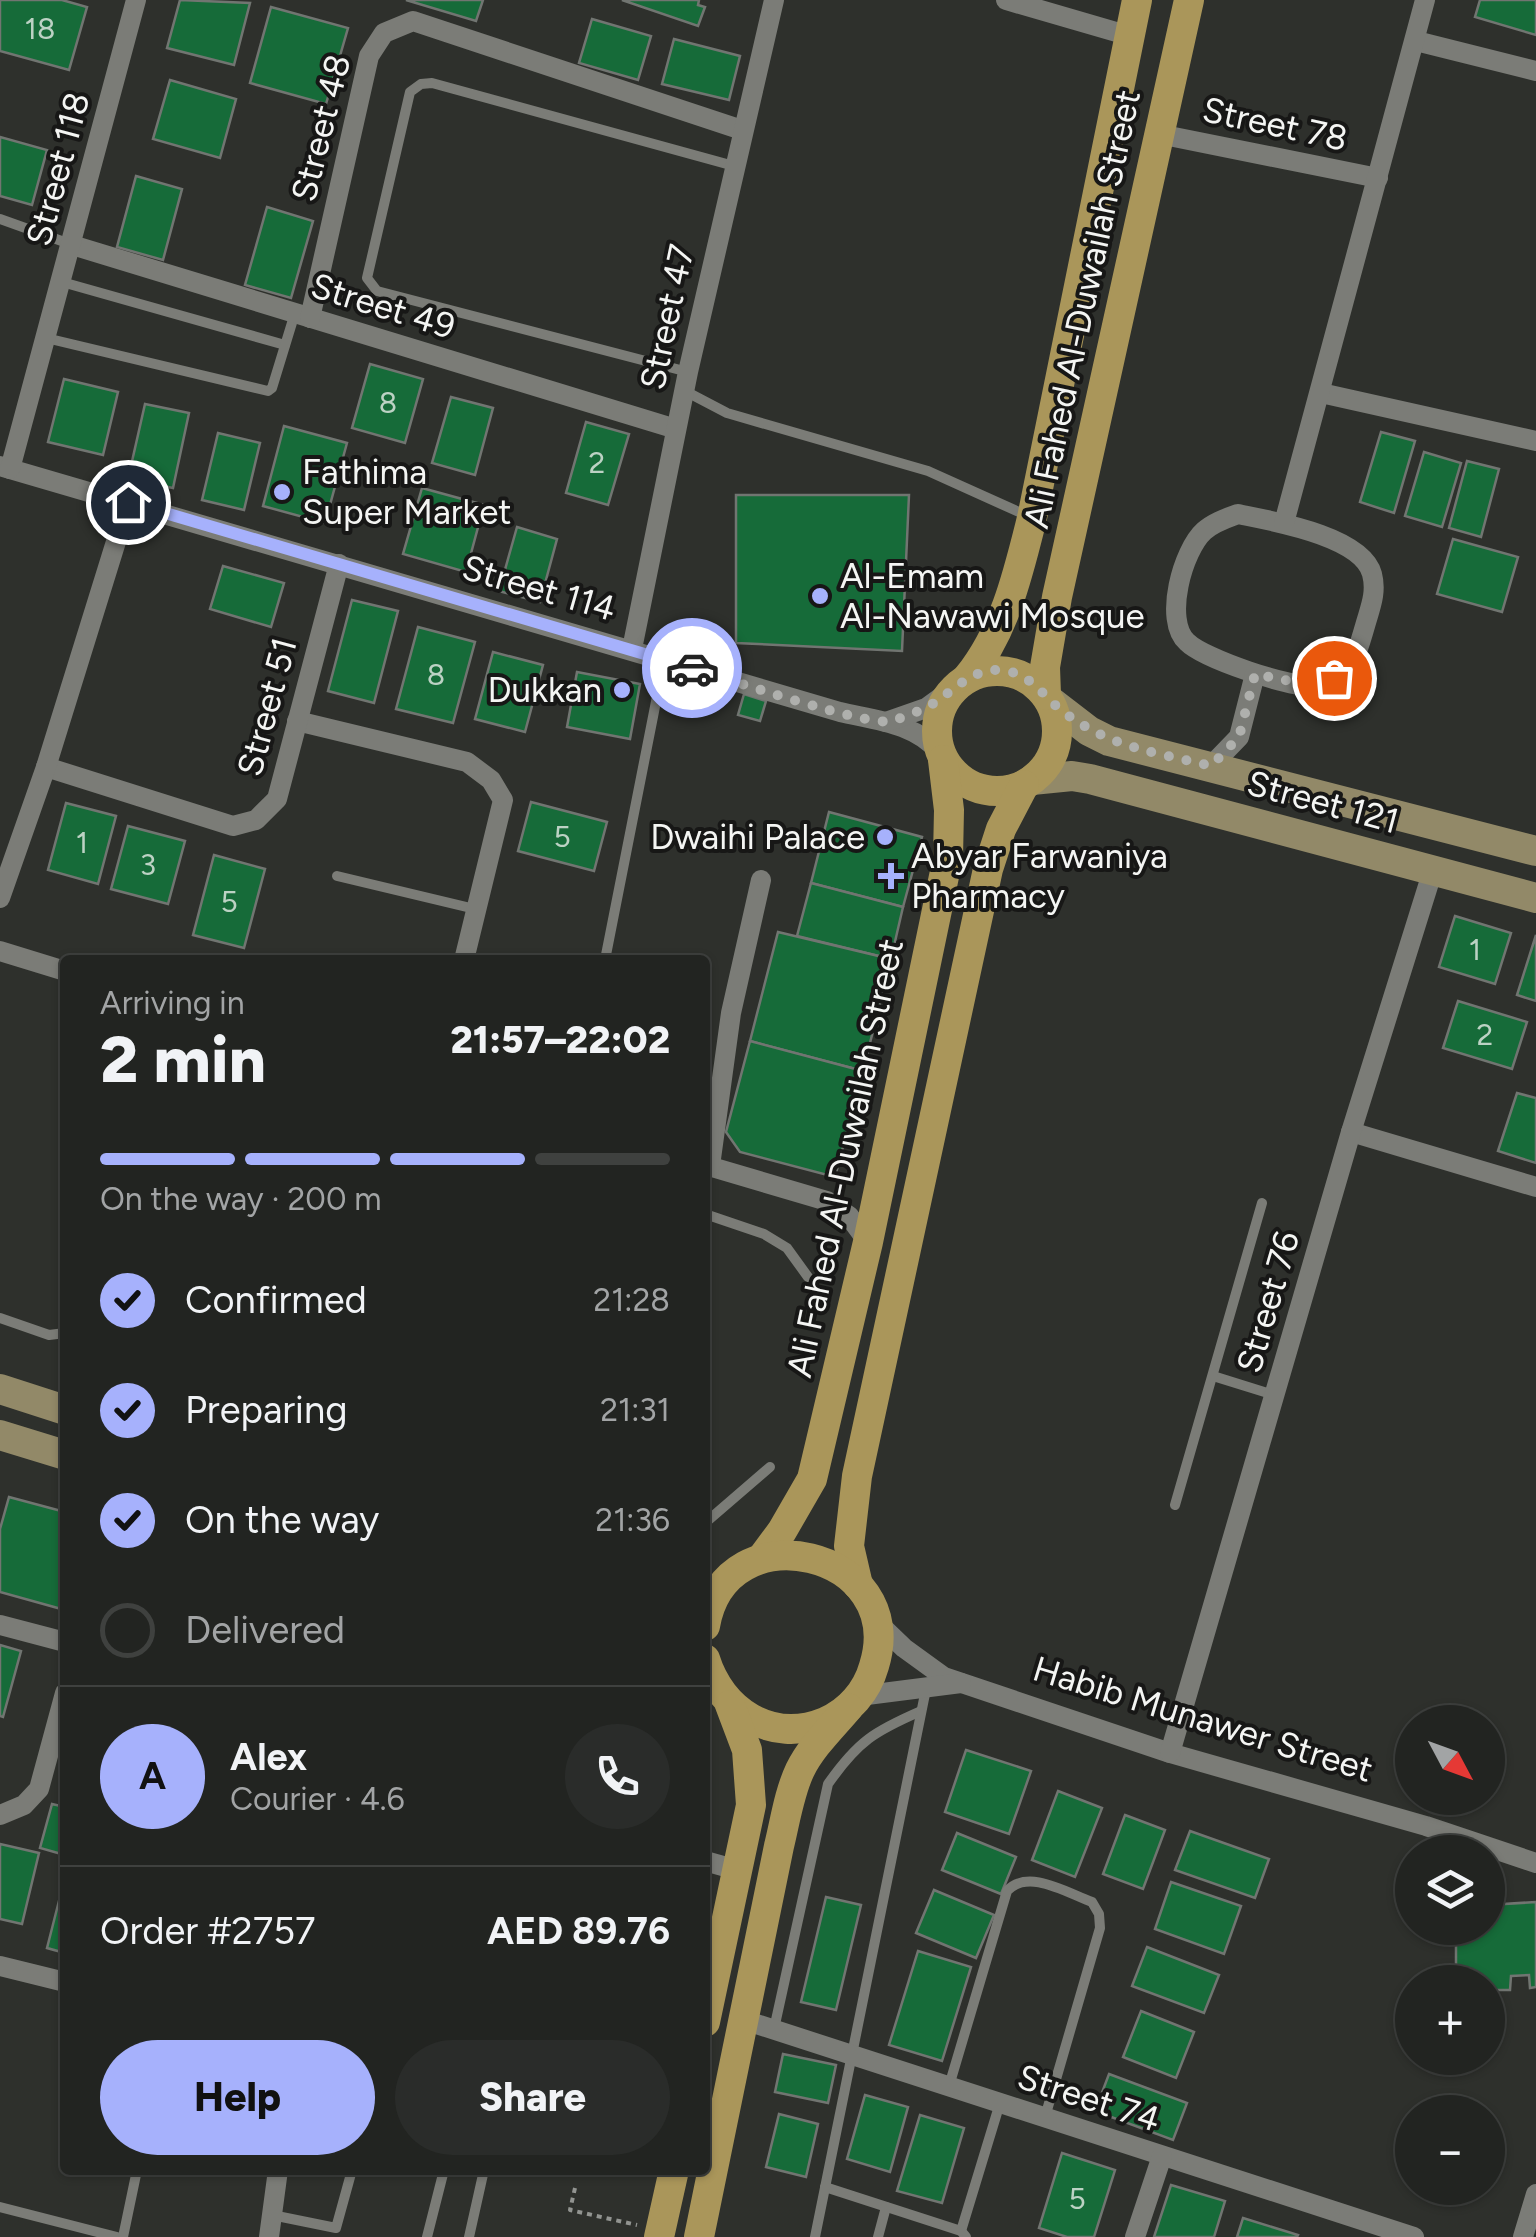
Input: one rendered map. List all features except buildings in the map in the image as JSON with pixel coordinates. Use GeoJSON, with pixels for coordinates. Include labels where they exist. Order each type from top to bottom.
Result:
{"type":"FeatureCollection","features":[{"type":"Feature","properties":{"kind":"main road","name":"Ali Fahed Al-Duwailah Street"},"geometry":{"type":"LineString","coordinates":[[963,681],[1003,619],[1032,518],[1137,0]]}},
{"type":"Feature","properties":{"kind":"main road","name":"Ali Fahed Al-Duwailah Street"},"geometry":{"type":"LineString","coordinates":[[1048,698],[1045,667],[1057,598],[1186,4]]}},
{"type":"Feature","properties":{"kind":"main road"},"geometry":{"type":"LineString","coordinates":[[984,671],[1018,674],[1034,682],[1048,698],[1056,718],[1057,736],[1044,768],[1028,782],[1009,790],[978,789],[964,782],[941,756],[936,734],[938,715],[946,698],[963,681],[984,671]]}},
{"type":"Feature","properties":{"kind":"main road","name":"Ali Fahed Al-Duwailah Street"},"geometry":{"type":"LineString","coordinates":[[710,1613],[728,1580],[754,1563],[782,1532],[812,1478],[868,1242],[948,858],[949,810],[941,756]]}},
{"type":"Feature","properties":{"kind":"main road"},"geometry":{"type":"LineString","coordinates":[[699,2237],[779,1846],[800,1770],[854,1702],[876,1661],[877,1622],[858,1585],[849,1546],[857,1476],[988,869],[1001,829],[1028,782]]}},
{"type":"Feature","properties":{"kind":"main road"},"geometry":{"type":"LineString","coordinates":[[754,1563],[788,1554],[814,1557],[839,1568],[858,1585]]}},
{"type":"Feature","properties":{"kind":"main road"},"geometry":{"type":"LineString","coordinates":[[710,1676],[730,1706],[748,1750],[750,1805],[710,1999]]}},
{"type":"Feature","properties":{"kind":"main road"},"geometry":{"type":"LineString","coordinates":[[730,1706],[752,1720],[776,1728],[802,1728],[826,1722],[854,1702]]}},
{"type":"Feature","properties":{"kind":"main road"},"geometry":{"type":"LineString","coordinates":[[740,1859],[758,1838],[779,1846]]}},
{"type":"Feature","properties":{"kind":"main road"},"geometry":{"type":"LineString","coordinates":[[660,2234],[673,2175]]}},
{"type":"Feature","properties":{"kind":"street","name":"Street 47"},"geometry":{"type":"LineString","coordinates":[[632,649],[686,382],[774,0]]}},
{"type":"Feature","properties":{"kind":"street"},"geometry":{"type":"LineString","coordinates":[[1006,0],[1130,36]]}},
{"type":"Feature","properties":{"kind":"street","name":"Street 78"},"geometry":{"type":"LineString","coordinates":[[1284,523],[1425,0]]}},
{"type":"Feature","properties":{"kind":"street","name":"Street 118"},"geometry":{"type":"LineString","coordinates":[[5,468],[62,282],[133,1]]}},
{"type":"Feature","properties":{"kind":"street","name":"Street 48"},"geometry":{"type":"LineString","coordinates":[[302,316],[368,56],[384,33],[413,21],[742,130]]}},
{"type":"Feature","properties":{"kind":"street"},"geometry":{"type":"LineString","coordinates":[[1416,41],[1536,71]]}},
{"type":"Feature","properties":{"kind":"street","name":"Street 78"},"geometry":{"type":"LineString","coordinates":[[1159,134],[1378,178]]}},
{"type":"Feature","properties":{"kind":"street","name":"Street 49"},"geometry":{"type":"LineString","coordinates":[[72,245],[676,429]]}},
{"type":"Feature","properties":{"kind":"street"},"geometry":{"type":"LineString","coordinates":[[1321,393],[1536,441]]}},
{"type":"Feature","properties":{"kind":"street","name":"Street 114"},"geometry":{"type":"LineString","coordinates":[[5,468],[886,722],[922,737],[941,756]]}},
{"type":"Feature","properties":{"kind":"street"},"geometry":{"type":"LineString","coordinates":[[0,898],[46,767],[128,502]]}},
{"type":"Feature","properties":{"kind":"street"},"geometry":{"type":"LineString","coordinates":[[1238,514],[1284,523],[1344,545],[1365,560],[1372,572],[1374,595],[1357,654],[1348,668],[1314,686],[1255,674],[1199,650],[1185,641],[1176,625],[1174,610],[1188,554],[1203,532],[1238,514]]}},
{"type":"Feature","properties":{"kind":"street","name":"Street 51"},"geometry":{"type":"LineString","coordinates":[[46,767],[232,826],[256,820],[277,799],[339,564]]}},
{"type":"Feature","properties":{"kind":"street"},"geometry":{"type":"LineString","coordinates":[[1211,766],[1239,737],[1255,674]]}},
{"type":"Feature","properties":{"kind":"street"},"geometry":{"type":"LineString","coordinates":[[886,722],[926,708],[963,681]]}},
{"type":"Feature","properties":{"kind":"street","name":"Street 121"},"geometry":{"type":"LineString","coordinates":[[1048,698],[1089,731],[1109,741],[1536,852]]}},
{"type":"Feature","properties":{"kind":"street"},"geometry":{"type":"LineString","coordinates":[[297,721],[467,762],[490,780],[503,800],[465,955]]}},
{"type":"Feature","properties":{"kind":"street"},"geometry":{"type":"LineString","coordinates":[[1239,737],[1254,778]]}},
{"type":"Feature","properties":{"kind":"street","name":"Street 121"},"geometry":{"type":"LineString","coordinates":[[1028,782],[1072,776],[1090,778],[1536,898]]}},
{"type":"Feature","properties":{"kind":"street","name":"Street 76"},"geometry":{"type":"LineString","coordinates":[[1170,1753],[1351,1132],[1433,870]]}},
{"type":"Feature","properties":{"kind":"street"},"geometry":{"type":"LineString","coordinates":[[710,1152],[731,1013],[761,880]]}},
{"type":"Feature","properties":{"kind":"street"},"geometry":{"type":"LineString","coordinates":[[0,951],[60,969]]}},
{"type":"Feature","properties":{"kind":"street"},"geometry":{"type":"LineString","coordinates":[[1351,1132],[1536,1187]]}},
{"type":"Feature","properties":{"kind":"street"},"geometry":{"type":"LineString","coordinates":[[710,1166],[827,1201],[849,1216],[868,1242]]}},
{"type":"Feature","properties":{"kind":"street"},"geometry":{"type":"LineString","coordinates":[[0,1390],[60,1408]]}},
{"type":"Feature","properties":{"kind":"street"},"geometry":{"type":"LineString","coordinates":[[0,1435],[60,1453]]}},
{"type":"Feature","properties":{"kind":"street"},"geometry":{"type":"LineString","coordinates":[[710,1582],[754,1563]]}},
{"type":"Feature","properties":{"kind":"street","name":"Habib Munawer Street"},"geometry":{"type":"LineString","coordinates":[[877,1622],[944,1677],[1170,1753],[1426,1826],[1536,1864]]}},
{"type":"Feature","properties":{"kind":"street"},"geometry":{"type":"LineString","coordinates":[[0,1625],[60,1641]]}},
{"type":"Feature","properties":{"kind":"street","name":"Habib Munawer Street"},"geometry":{"type":"LineString","coordinates":[[854,1702],[962,1683]]}},
{"type":"Feature","properties":{"kind":"street"},"geometry":{"type":"LineString","coordinates":[[0,1815],[24,1804],[39,1789],[60,1711]]}},
{"type":"Feature","properties":{"kind":"street"},"geometry":{"type":"LineString","coordinates":[[710,1862],[740,1859]]}},
{"type":"Feature","properties":{"kind":"street"},"geometry":{"type":"LineString","coordinates":[[0,1966],[60,1981]]}},
{"type":"Feature","properties":{"kind":"street","name":"Street 74"},"geometry":{"type":"LineString","coordinates":[[744,2020],[1414,2237]]}},
{"type":"Feature","properties":{"kind":"street"},"geometry":{"type":"LineString","coordinates":[[1135,2237],[1162,2156]]}},
{"type":"Feature","properties":{"kind":"street"},"geometry":{"type":"LineString","coordinates":[[269,2237],[277,2175]]}},
{"type":"Feature","properties":{"kind":"street"},"geometry":{"type":"LineString","coordinates":[[1523,2237],[1536,2194]]}},
{"type":"Feature","properties":{"kind":"lane"},"geometry":{"type":"LineString","coordinates":[[734,166],[432,82],[421,84],[410,92],[368,278],[377,291],[686,382],[727,413],[928,471],[1032,518]]}},
{"type":"Feature","properties":{"kind":"lane"},"geometry":{"type":"LineString","coordinates":[[0,220],[72,245]]}},
{"type":"Feature","properties":{"kind":"lane"},"geometry":{"type":"LineString","coordinates":[[62,282],[286,344]]}},
{"type":"Feature","properties":{"kind":"lane"},"geometry":{"type":"LineString","coordinates":[[46,338],[268,391],[286,344],[302,316]]}},
{"type":"Feature","properties":{"kind":"lane"},"geometry":{"type":"LineString","coordinates":[[606,955],[665,660]]}},
{"type":"Feature","properties":{"kind":"lane"},"geometry":{"type":"LineString","coordinates":[[337,876],[475,909]]}},
{"type":"Feature","properties":{"kind":"lane"},"geometry":{"type":"LineString","coordinates":[[1176,1505],[1262,1203]]}},
{"type":"Feature","properties":{"kind":"lane"},"geometry":{"type":"LineString","coordinates":[[710,1216],[776,1241],[787,1248],[808,1277]]}},
{"type":"Feature","properties":{"kind":"lane"},"geometry":{"type":"LineString","coordinates":[[0,1318],[49,1335],[60,1334]]}},
{"type":"Feature","properties":{"kind":"lane"},"geometry":{"type":"LineString","coordinates":[[1212,1376],[1274,1395]]}},
{"type":"Feature","properties":{"kind":"lane"},"geometry":{"type":"LineString","coordinates":[[710,1519],[770,1466]]}},
{"type":"Feature","properties":{"kind":"lane"},"geometry":{"type":"LineString","coordinates":[[815,2237],[926,1689]]}},
{"type":"Feature","properties":{"kind":"lane"},"geometry":{"type":"LineString","coordinates":[[774,2029],[828,1784],[848,1754],[876,1731],[922,1710]]}},
{"type":"Feature","properties":{"kind":"lane"},"geometry":{"type":"LineString","coordinates":[[949,2086],[1007,1891],[1016,1882],[1028,1880],[1092,1902],[1099,1914],[1100,1928],[1045,2117]]}},
{"type":"Feature","properties":{"kind":"lane"},"geometry":{"type":"LineString","coordinates":[[825,2187],[963,2234],[1000,2103]]}},
{"type":"Feature","properties":{"kind":"lane"},"geometry":{"type":"LineString","coordinates":[[0,2206],[120,2237],[137,2175]]}},
{"type":"Feature","properties":{"kind":"lane"},"geometry":{"type":"LineString","coordinates":[[272,2215],[336,2232],[351,2175]]}},
{"type":"Feature","properties":{"kind":"lane"},"geometry":{"type":"LineString","coordinates":[[427,2237],[443,2175]]}},
{"type":"Feature","properties":{"kind":"lane"},"geometry":{"type":"LineString","coordinates":[[469,2237],[483,2175]]}},
{"type":"Feature","properties":{"kind":"lane"},"geometry":{"type":"LineString","coordinates":[[878,2237],[886,2207]]}},
{"type":"Feature","properties":{"kind":"path"},"geometry":{"type":"LineString","coordinates":[[574,2175],[570,2210],[660,2234]]}},
{"type":"Feature","properties":{"kind":"way so far"},"geometry":{"type":"LineString","coordinates":[[692,668],[886,722],[926,708],[968,678],[984,671],[1002,670],[1034,682],[1050,701],[1109,741],[1211,766],[1239,737],[1255,674],[1314,686],[1334,678]]}},
{"type":"Feature","properties":{"kind":"place","name":"Fathima Super Market"},"geometry":{"type":"Point","coordinates":[282,492]}},
{"type":"Feature","properties":{"kind":"place","name":"Al-Emam Al-Nawawi Mosque"},"geometry":{"type":"Point","coordinates":[820,596]}},
{"type":"Feature","properties":{"kind":"place","name":"Dukkan"},"geometry":{"type":"Point","coordinates":[622,690]}},
{"type":"Feature","properties":{"kind":"place","name":"Dwaihi Palace"},"geometry":{"type":"Point","coordinates":[885,837]}},
{"type":"Feature","properties":{"kind":"place","name":"Abyar Farwaniya Pharmacy"},"geometry":{"type":"Point","coordinates":[891,876]}},
{"type":"Feature","properties":{"kind":"route"},"geometry":{"type":"LineString","coordinates":[[128,502],[692,668]]}}]}
